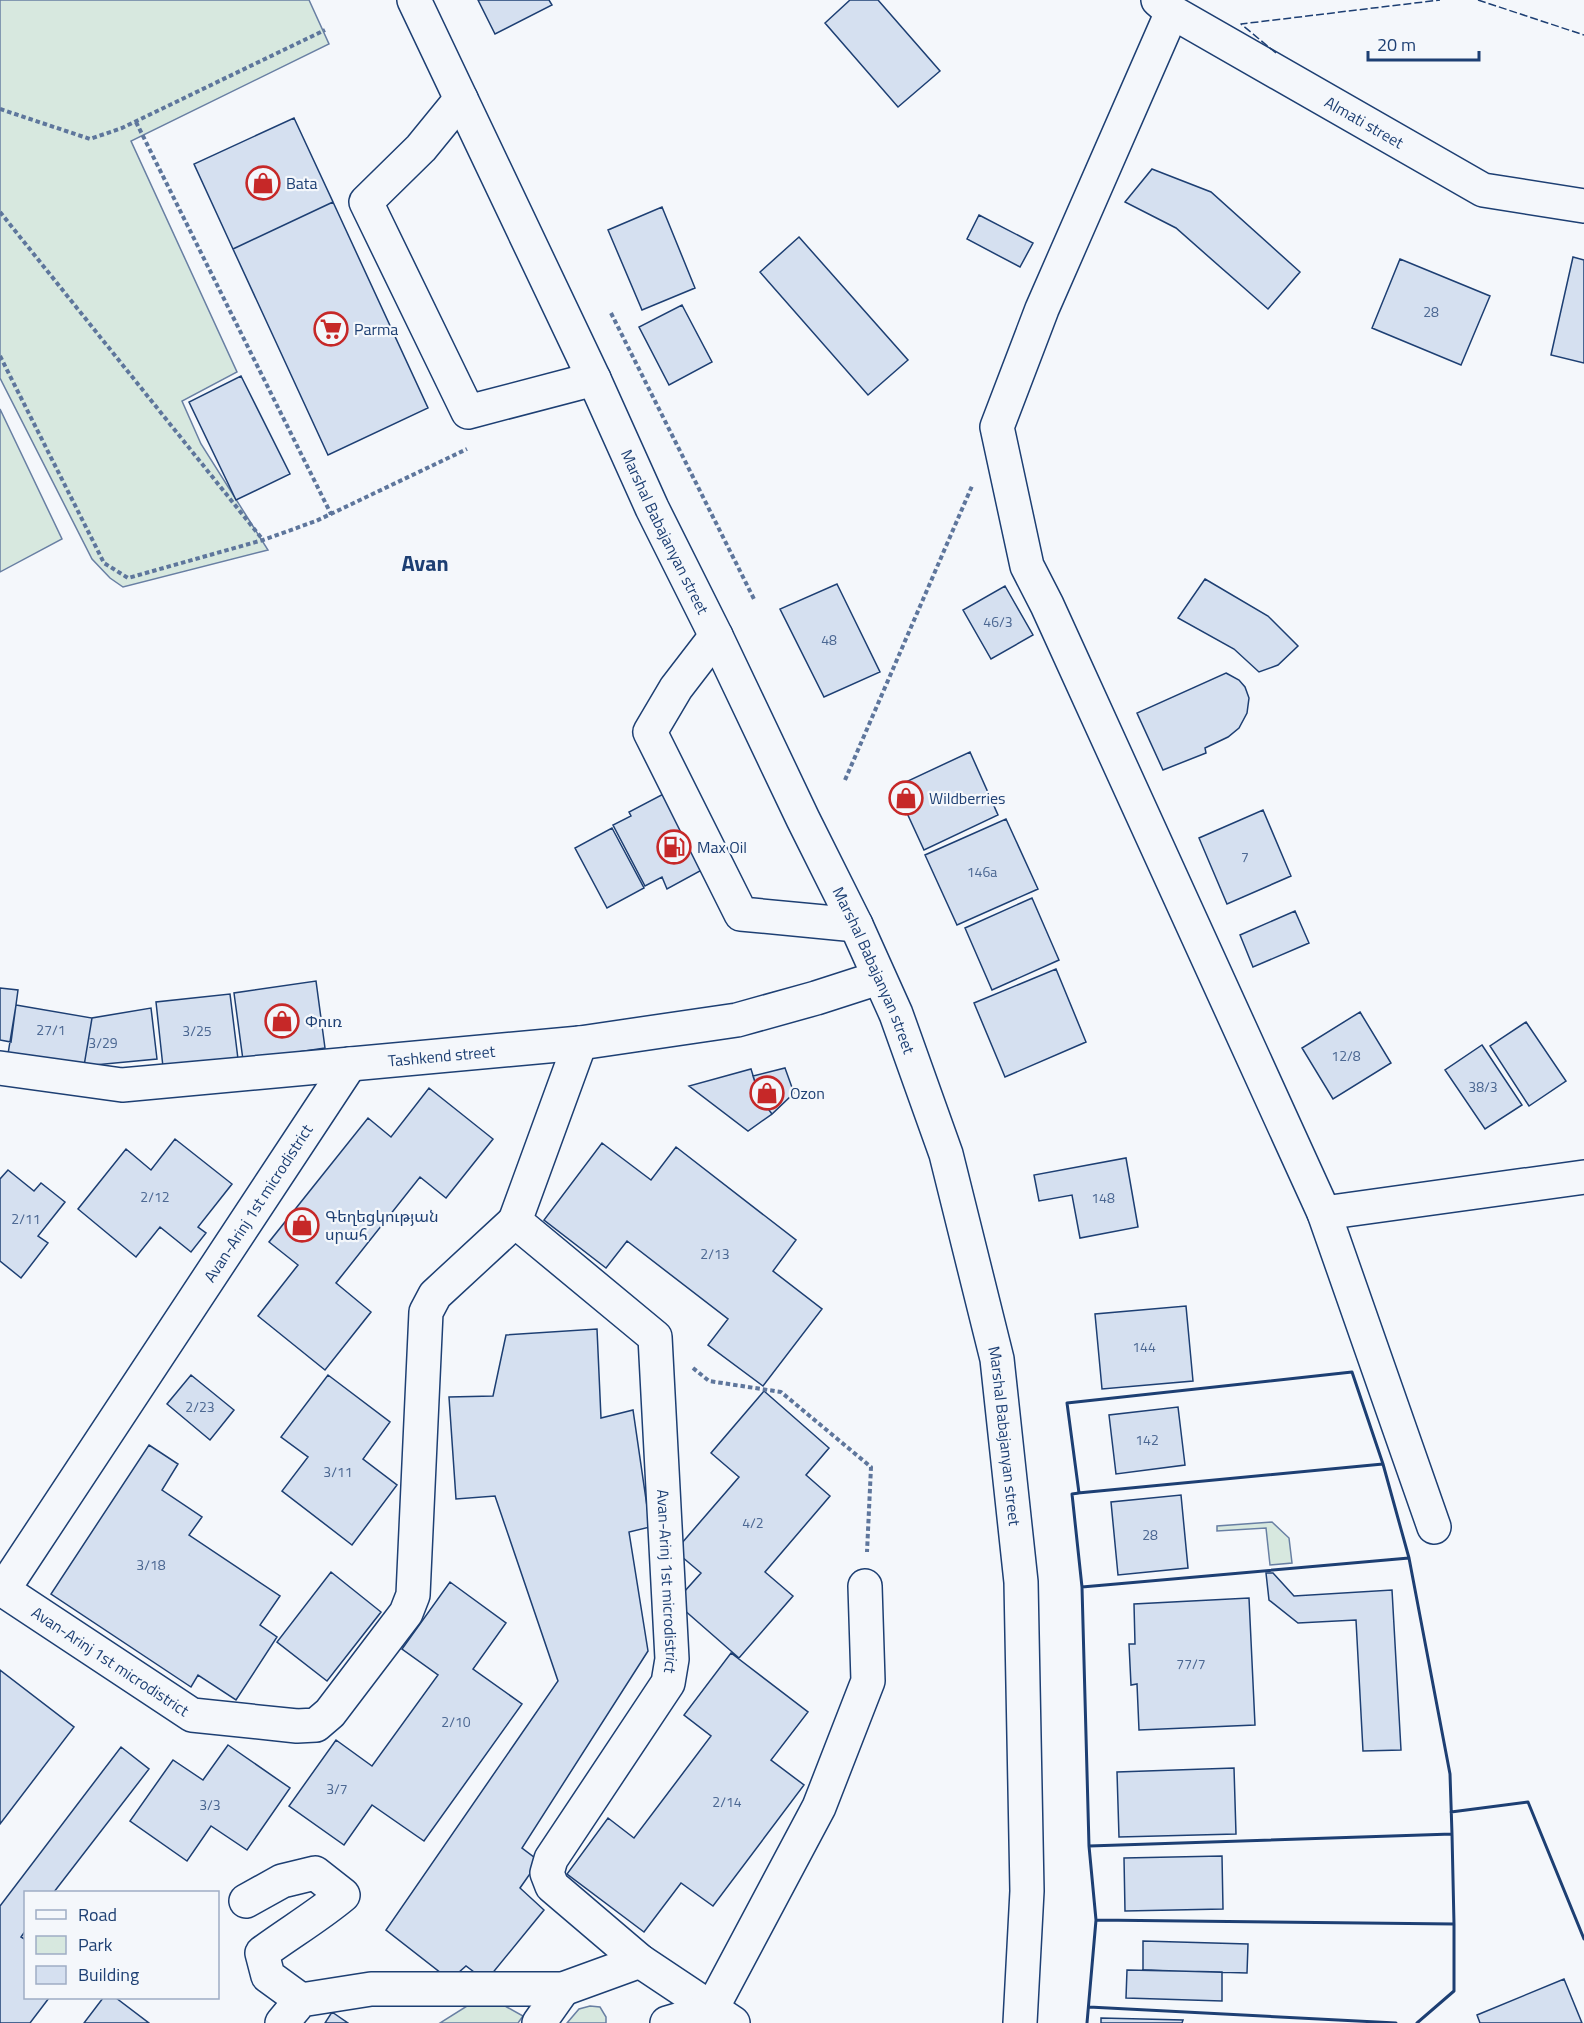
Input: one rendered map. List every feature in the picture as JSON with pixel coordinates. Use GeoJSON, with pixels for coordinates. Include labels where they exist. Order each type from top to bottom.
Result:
{"type":"FeatureCollection","features":[{"type":"Feature","properties":{"kind":"street","name":"Marshal Babajanyan street"},"geometry":{"type":"LineString","coordinates":[[414,0],[594,379],[652,508],[856,925],[896,1014],[946,1154],[998,1359],[1021,1582],[1027,1891],[1020,2023]]}},
{"type":"Feature","properties":{"kind":"street"},"geometry":{"type":"LineString","coordinates":[[1165,6],[1042,309],[997,428],[1028,566],[1324,1213],[1434,1527]]}},
{"type":"Feature","properties":{"kind":"street","name":"Almati street"},"geometry":{"type":"LineString","coordinates":[[1165,6],[1483,190],[1584,206]]}},
{"type":"Feature","properties":{"kind":"street"},"geometry":{"type":"LineString","coordinates":[[461,99],[421,148],[366,202],[468,412],[594,379]]}},
{"type":"Feature","properties":{"kind":"street"},"geometry":{"type":"LineString","coordinates":[[716,636],[676,688],[650,732],[741,914],[856,925]]}},
{"type":"Feature","properties":{"kind":"street","name":"Tashkend street"},"geometry":{"type":"LineString","coordinates":[[0,1068],[122,1085],[580,1043],[737,1020],[878,978]]}},
{"type":"Feature","properties":{"kind":"street","name":"Avan-Arinj 1st microdistrict"},"geometry":{"type":"LineString","coordinates":[[350,1064],[3,1590],[192,1715],[297,1726],[316,1725],[330,1713],[406,1613],[413,1595],[426,1312],[435,1295],[515,1221],[580,1043]]}},
{"type":"Feature","properties":{"kind":"street"},"geometry":{"type":"LineString","coordinates":[[1324,1213],[1584,1176]]}},
{"type":"Feature","properties":{"kind":"street"},"geometry":{"type":"LineString","coordinates":[[515,1221],[655,1337]]}},
{"type":"Feature","properties":{"kind":"street","name":"Avan-Arinj 1st microdistrict"},"geometry":{"type":"LineString","coordinates":[[655,1337],[672,1659],[668,1683],[551,1859],[547,1873],[552,1886],[640,1961],[722,2016]]}},
{"type":"Feature","properties":{"kind":"street"},"geometry":{"type":"LineString","coordinates":[[667,2023],[722,2016],[819,1807],[868,1681],[866,1586]]}},
{"type":"Feature","properties":{"kind":"street"},"geometry":{"type":"LineString","coordinates":[[246,1901],[282,1881],[315,1873],[343,1895],[262,1953],[268,1976],[291,2012],[371,1989],[563,1989],[640,1961]]}},
{"type":"Feature","properties":{"kind":"street"},"geometry":{"type":"LineString","coordinates":[[539,2023],[563,1989]]}},
{"type":"Feature","properties":{"kind":"path"},"geometry":{"type":"LineString","coordinates":[[0,109],[90,139],[136,122],[325,30]]}},
{"type":"Feature","properties":{"kind":"path"},"geometry":{"type":"LineString","coordinates":[[136,122],[331,514]]}},
{"type":"Feature","properties":{"kind":"path"},"geometry":{"type":"LineString","coordinates":[[0,212],[263,540]]}},
{"type":"Feature","properties":{"kind":"path"},"geometry":{"type":"LineString","coordinates":[[611,313],[755,601]]}},
{"type":"Feature","properties":{"kind":"path"},"geometry":{"type":"LineString","coordinates":[[0,357],[104,562],[128,578],[263,540],[316,521],[471,447]]}},
{"type":"Feature","properties":{"kind":"path"},"geometry":{"type":"LineString","coordinates":[[845,780],[974,481]]}},
{"type":"Feature","properties":{"kind":"path"},"geometry":{"type":"LineString","coordinates":[[655,1337],[709,1381],[781,1392],[871,1467],[866,1586]]}},
{"type":"Feature","properties":{"kind":"green space"},"geometry":{"type":"Polygon","coordinates":[[[0,0],[309,0],[329,44],[131,141],[237,372],[182,401],[201,444],[268,550],[123,587],[110,578],[92,559],[0,378],[0,0]]]}},
{"type":"Feature","properties":{"kind":"green space"},"geometry":{"type":"Polygon","coordinates":[[[0,409],[62,539],[0,572],[0,409]]]}},
{"type":"Feature","properties":{"kind":"green space"},"geometry":{"type":"Polygon","coordinates":[[[1272,1522],[1289,1538],[1292,1563],[1270,1565],[1266,1528],[1217,1531],[1217,1526],[1272,1522]]]}},
{"type":"Feature","properties":{"kind":"green space"},"geometry":{"type":"Polygon","coordinates":[[[488,2004],[505,2006],[523,2016],[518,2023],[440,2023],[467,2006],[488,2004]]]}},
{"type":"Feature","properties":{"kind":"green space"},"geometry":{"type":"Polygon","coordinates":[[[590,2006],[600,2007],[606,2017],[606,2023],[567,2023],[579,2009],[590,2006]]]}},
{"type":"Feature","properties":{"kind":"building"},"geometry":{"type":"Polygon","coordinates":[[[478,0],[549,0],[552,5],[495,34],[478,0]]]}},
{"type":"Feature","properties":{"kind":"building"},"geometry":{"type":"Polygon","coordinates":[[[850,0],[878,0],[940,71],[898,107],[825,23],[850,0]]]}},
{"type":"Feature","properties":{"kind":"building","name":"Bata"},"geometry":{"type":"Polygon","coordinates":[[[294,118],[333,202],[233,249],[194,164],[294,118]]]}},
{"type":"Feature","properties":{"kind":"building"},"geometry":{"type":"Polygon","coordinates":[[[1152,169],[1211,192],[1300,272],[1268,309],[1176,228],[1125,202],[1152,169]]]}},
{"type":"Feature","properties":{"kind":"building","name":"Parma"},"geometry":{"type":"Polygon","coordinates":[[[333,202],[428,408],[328,455],[233,249],[333,202]]]}},
{"type":"Feature","properties":{"kind":"building"},"geometry":{"type":"Polygon","coordinates":[[[662,207],[695,288],[642,310],[608,230],[662,207]]]}},
{"type":"Feature","properties":{"kind":"building"},"geometry":{"type":"Polygon","coordinates":[[[979,215],[1033,243],[1020,267],[967,239],[979,215]]]}},
{"type":"Feature","properties":{"kind":"building"},"geometry":{"type":"Polygon","coordinates":[[[799,237],[908,360],[868,395],[760,272],[799,237]]]}},
{"type":"Feature","properties":{"kind":"building"},"geometry":{"type":"Polygon","coordinates":[[[1573,257],[1584,260],[1584,363],[1551,355],[1573,257]]]}},
{"type":"Feature","properties":{"kind":"building"},"geometry":{"type":"Polygon","coordinates":[[[1400,259],[1490,296],[1461,365],[1372,328],[1400,259]]]}},
{"type":"Feature","properties":{"kind":"building"},"geometry":{"type":"Polygon","coordinates":[[[682,305],[712,362],[669,385],[639,327],[682,305]]]}},
{"type":"Feature","properties":{"kind":"building"},"geometry":{"type":"Polygon","coordinates":[[[241,376],[290,474],[236,500],[189,402],[241,376]]]}},
{"type":"Feature","properties":{"kind":"building"},"geometry":{"type":"Polygon","coordinates":[[[1205,579],[1268,616],[1298,646],[1278,665],[1259,672],[1234,649],[1178,618],[1205,579]]]}},
{"type":"Feature","properties":{"kind":"building"},"geometry":{"type":"Polygon","coordinates":[[[837,584],[880,672],[824,697],[780,609],[837,584]]]}},
{"type":"Feature","properties":{"kind":"building"},"geometry":{"type":"Polygon","coordinates":[[[1005,586],[1033,635],[991,659],[963,610],[1005,586]]]}},
{"type":"Feature","properties":{"kind":"building"},"geometry":{"type":"Polygon","coordinates":[[[1226,673],[1239,680],[1245,687],[1249,698],[1247,713],[1239,728],[1228,737],[1205,748],[1206,753],[1163,770],[1137,713],[1226,673]]]}},
{"type":"Feature","properties":{"kind":"building"},"geometry":{"type":"Polygon","coordinates":[[[970,752],[998,815],[924,850],[895,787],[970,752]]]}},
{"type":"Feature","properties":{"kind":"building"},"geometry":{"type":"Polygon","coordinates":[[[671,790],[711,865],[667,889],[662,877],[645,886],[613,825],[631,816],[629,812],[671,790]]]}},
{"type":"Feature","properties":{"kind":"building"},"geometry":{"type":"Polygon","coordinates":[[[1263,810],[1291,876],[1227,904],[1199,838],[1263,810]]]}},
{"type":"Feature","properties":{"kind":"building"},"geometry":{"type":"Polygon","coordinates":[[[1006,819],[1038,889],[957,925],[925,855],[1006,819]]]}},
{"type":"Feature","properties":{"kind":"building"},"geometry":{"type":"Polygon","coordinates":[[[612,828],[644,888],[607,908],[575,848],[612,828]]]}},
{"type":"Feature","properties":{"kind":"building"},"geometry":{"type":"Polygon","coordinates":[[[1032,898],[1059,960],[992,990],[965,928],[1032,898]]]}},
{"type":"Feature","properties":{"kind":"building"},"geometry":{"type":"Polygon","coordinates":[[[1295,911],[1309,943],[1253,967],[1240,935],[1295,911]]]}},
{"type":"Feature","properties":{"kind":"building"},"geometry":{"type":"Polygon","coordinates":[[[1056,969],[1086,1042],[1005,1077],[974,1003],[1056,969]]]}},
{"type":"Feature","properties":{"kind":"building"},"geometry":{"type":"Polygon","coordinates":[[[316,981],[325,1048],[243,1060],[234,993],[316,981]]]}},
{"type":"Feature","properties":{"kind":"building"},"geometry":{"type":"Polygon","coordinates":[[[0,988],[18,990],[11,1042],[0,1040],[0,988]]]}},
{"type":"Feature","properties":{"kind":"building"},"geometry":{"type":"Polygon","coordinates":[[[230,994],[238,1059],[163,1067],[156,1002],[230,994]]]}},
{"type":"Feature","properties":{"kind":"building"},"geometry":{"type":"Polygon","coordinates":[[[16,1005],[92,1018],[84,1066],[8,1054],[16,1005]]]}},
{"type":"Feature","properties":{"kind":"building"},"geometry":{"type":"Polygon","coordinates":[[[151,1008],[157,1059],[84,1066],[92,1018],[151,1008]]]}},
{"type":"Feature","properties":{"kind":"building"},"geometry":{"type":"Polygon","coordinates":[[[1360,1012],[1391,1063],[1333,1099],[1302,1048],[1360,1012]]]}},
{"type":"Feature","properties":{"kind":"building"},"geometry":{"type":"Polygon","coordinates":[[[1526,1022],[1566,1081],[1529,1106],[1490,1046],[1526,1022]]]}},
{"type":"Feature","properties":{"kind":"building"},"geometry":{"type":"Polygon","coordinates":[[[1482,1045],[1522,1105],[1485,1129],[1445,1070],[1482,1045]]]}},
{"type":"Feature","properties":{"kind":"building"},"geometry":{"type":"Polygon","coordinates":[[[785,1068],[794,1093],[772,1114],[760,1098],[753,1076],[785,1068]]]}},
{"type":"Feature","properties":{"kind":"building"},"geometry":{"type":"Polygon","coordinates":[[[751,1069],[760,1098],[772,1114],[748,1131],[689,1086],[751,1069]]]}},
{"type":"Feature","properties":{"kind":"building"},"geometry":{"type":"Polygon","coordinates":[[[429,1088],[493,1139],[446,1198],[420,1177],[336,1283],[371,1312],[325,1370],[258,1316],[298,1265],[269,1242],[368,1118],[391,1137],[429,1088]]]}},
{"type":"Feature","properties":{"kind":"building"},"geometry":{"type":"Polygon","coordinates":[[[175,1139],[232,1184],[198,1227],[206,1233],[191,1252],[160,1227],[136,1257],[78,1209],[126,1149],[151,1170],[175,1139]]]}},
{"type":"Feature","properties":{"kind":"building"},"geometry":{"type":"Polygon","coordinates":[[[602,1143],[651,1180],[676,1147],[796,1240],[773,1271],[822,1309],[763,1386],[708,1345],[728,1319],[627,1241],[606,1268],[544,1220],[602,1143]]]}},
{"type":"Feature","properties":{"kind":"building"},"geometry":{"type":"Polygon","coordinates":[[[1126,1158],[1138,1227],[1080,1238],[1072,1195],[1039,1201],[1034,1175],[1126,1158]]]}},
{"type":"Feature","properties":{"kind":"building"},"geometry":{"type":"Polygon","coordinates":[[[8,1170],[34,1191],[41,1183],[65,1202],[38,1236],[48,1243],[21,1278],[0,1261],[0,1179],[8,1170]]]}},
{"type":"Feature","properties":{"kind":"building"},"geometry":{"type":"Polygon","coordinates":[[[1186,1306],[1193,1381],[1102,1389],[1095,1314],[1186,1306]]]}},
{"type":"Feature","properties":{"kind":"building"},"geometry":{"type":"Polygon","coordinates":[[[597,1329],[601,1418],[633,1410],[650,1527],[629,1532],[648,1651],[522,1848],[539,1861],[520,1888],[544,1910],[486,1981],[466,1966],[450,1980],[386,1930],[558,1681],[495,1496],[456,1499],[449,1397],[493,1396],[506,1335],[597,1329]]]}},
{"type":"Feature","properties":{"kind":"building"},"geometry":{"type":"Polygon","coordinates":[[[191,1375],[234,1410],[210,1440],[167,1404],[191,1375]]]}},
{"type":"Feature","properties":{"kind":"building"},"geometry":{"type":"Polygon","coordinates":[[[328,1375],[390,1422],[363,1459],[397,1485],[352,1545],[282,1491],[308,1457],[281,1437],[328,1375]]]}},
{"type":"Feature","properties":{"kind":"building"},"geometry":{"type":"Polygon","coordinates":[[[764,1391],[829,1448],[806,1475],[830,1496],[765,1572],[793,1596],[739,1658],[675,1602],[701,1573],[675,1551],[739,1477],[711,1453],[764,1391]]]}},
{"type":"Feature","properties":{"kind":"building"},"geometry":{"type":"Polygon","coordinates":[[[1178,1407],[1185,1465],[1116,1474],[1109,1415],[1178,1407]]]}},
{"type":"Feature","properties":{"kind":"building"},"geometry":{"type":"Polygon","coordinates":[[[149,1445],[178,1464],[162,1490],[202,1517],[189,1535],[280,1596],[260,1625],[277,1637],[236,1700],[198,1675],[191,1687],[51,1594],[149,1445]]]}},
{"type":"Feature","properties":{"kind":"building"},"geometry":{"type":"Polygon","coordinates":[[[1181,1495],[1188,1568],[1118,1575],[1111,1502],[1181,1495]]]}},
{"type":"Feature","properties":{"kind":"building"},"geometry":{"type":"Polygon","coordinates":[[[331,1572],[381,1612],[327,1681],[277,1642],[331,1572]]]}},
{"type":"Feature","properties":{"kind":"building"},"geometry":{"type":"Polygon","coordinates":[[[1266,1573],[1273,1573],[1294,1596],[1392,1590],[1401,1750],[1363,1751],[1356,1620],[1298,1623],[1269,1600],[1266,1573]]]}},
{"type":"Feature","properties":{"kind":"building"},"geometry":{"type":"Polygon","coordinates":[[[450,1582],[506,1623],[473,1669],[522,1704],[424,1841],[372,1805],[344,1845],[289,1806],[336,1740],[372,1766],[438,1675],[402,1649],[450,1582]]]}},
{"type":"Feature","properties":{"kind":"building"},"geometry":{"type":"Polygon","coordinates":[[[1249,1598],[1255,1725],[1139,1730],[1137,1684],[1131,1685],[1129,1644],[1135,1644],[1134,1604],[1249,1598]]]}},
{"type":"Feature","properties":{"kind":"building"},"geometry":{"type":"Polygon","coordinates":[[[731,1653],[808,1712],[771,1760],[804,1785],[713,1906],[681,1883],[644,1932],[567,1874],[608,1818],[634,1838],[711,1736],[684,1715],[731,1653]]]}},
{"type":"Feature","properties":{"kind":"building"},"geometry":{"type":"Polygon","coordinates":[[[0,1670],[74,1727],[0,1824],[0,1670]]]}},
{"type":"Feature","properties":{"kind":"building"},"geometry":{"type":"Polygon","coordinates":[[[228,1745],[290,1788],[247,1850],[211,1826],[187,1861],[130,1821],[173,1760],[203,1780],[228,1745]]]}},
{"type":"Feature","properties":{"kind":"building"},"geometry":{"type":"Polygon","coordinates":[[[121,1747],[149,1769],[55,1891],[24,1891],[24,1933],[21,1937],[24,1939],[24,1999],[48,1999],[30,2023],[0,2023],[0,1906],[121,1747]]]}},
{"type":"Feature","properties":{"kind":"building"},"geometry":{"type":"Polygon","coordinates":[[[1234,1768],[1236,1834],[1119,1837],[1117,1772],[1234,1768]]]}},
{"type":"Feature","properties":{"kind":"building"},"geometry":{"type":"Polygon","coordinates":[[[1222,1856],[1223,1909],[1125,1911],[1124,1858],[1222,1856]]]}},
{"type":"Feature","properties":{"kind":"building"},"geometry":{"type":"Polygon","coordinates":[[[1143,1941],[1248,1944],[1247,1973],[1143,1970],[1143,1941]]]}},
{"type":"Feature","properties":{"kind":"building"},"geometry":{"type":"Polygon","coordinates":[[[1127,1970],[1222,1972],[1222,2001],[1126,1998],[1127,1970]]]}},
{"type":"Feature","properties":{"kind":"building"},"geometry":{"type":"Polygon","coordinates":[[[1564,1979],[1582,2023],[1480,2023],[1477,2015],[1564,1979]]]}},
{"type":"Feature","properties":{"kind":"building"},"geometry":{"type":"Polygon","coordinates":[[[102,1999],[117,1999],[149,2023],[84,2023],[102,1999]]]}},
{"type":"Feature","properties":{"kind":"building"},"geometry":{"type":"Polygon","coordinates":[[[332,2012],[348,2023],[325,2023],[332,2012]]]}},
{"type":"Feature","properties":{"kind":"building"},"geometry":{"type":"Polygon","coordinates":[[[1101,2018],[1183,2020],[1182,2023],[1101,2023],[1101,2018]]]}},
{"type":"Feature","properties":{"kind":"fence"},"geometry":{"type":"LineString","coordinates":[[1276,53],[1241,24],[1440,0]]}},
{"type":"Feature","properties":{"kind":"fence"},"geometry":{"type":"LineString","coordinates":[[1478,0],[1584,35]]}},
{"type":"Feature","properties":{"kind":"wall"},"geometry":{"type":"LineString","coordinates":[[1087,2023],[1096,1920],[1089,1846],[1082,1587],[1072,1494],[1079,1493],[1067,1403],[1352,1372],[1383,1464],[1409,1558]]}},
{"type":"Feature","properties":{"kind":"wall"},"geometry":{"type":"LineString","coordinates":[[1078,1493],[1383,1464]]}},
{"type":"Feature","properties":{"kind":"wall"},"geometry":{"type":"LineString","coordinates":[[1082,1587],[1409,1558],[1450,1774],[1452,1834]]}},
{"type":"Feature","properties":{"kind":"wall"},"geometry":{"type":"LineString","coordinates":[[1451,1812],[1528,1802],[1584,1939]]}},
{"type":"Feature","properties":{"kind":"wall"},"geometry":{"type":"LineString","coordinates":[[1089,1846],[1452,1834],[1454,1924]]}},
{"type":"Feature","properties":{"kind":"wall"},"geometry":{"type":"LineString","coordinates":[[1096,1920],[1454,1924],[1454,1991],[1417,2023]]}},
{"type":"Feature","properties":{"kind":"wall"},"geometry":{"type":"LineString","coordinates":[[1089,2007],[1396,2023]]}},
{"type":"Feature","properties":{"kind":"place","name":"Bata"},"geometry":{"type":"Point","coordinates":[263,183]}},
{"type":"Feature","properties":{"kind":"place","name":"Parma"},"geometry":{"type":"Point","coordinates":[331,329]}},
{"type":"Feature","properties":{"kind":"place","name":"Wildberries"},"geometry":{"type":"Point","coordinates":[906,798]}},
{"type":"Feature","properties":{"kind":"place","name":"Max Oil"},"geometry":{"type":"Point","coordinates":[674,847]}},
{"type":"Feature","properties":{"kind":"place","name":"Փուռ"},"geometry":{"type":"Point","coordinates":[282,1021]}},
{"type":"Feature","properties":{"kind":"place","name":"Ozon"},"geometry":{"type":"Point","coordinates":[767,1093]}},
{"type":"Feature","properties":{"kind":"place","name":"Գեղեցկության սրահ"},"geometry":{"type":"Point","coordinates":[302,1225]}},
{"type":"Feature","properties":{"kind":"district","name":"Avan"},"geometry":{"type":"Point","coordinates":[425,563]}}]}
